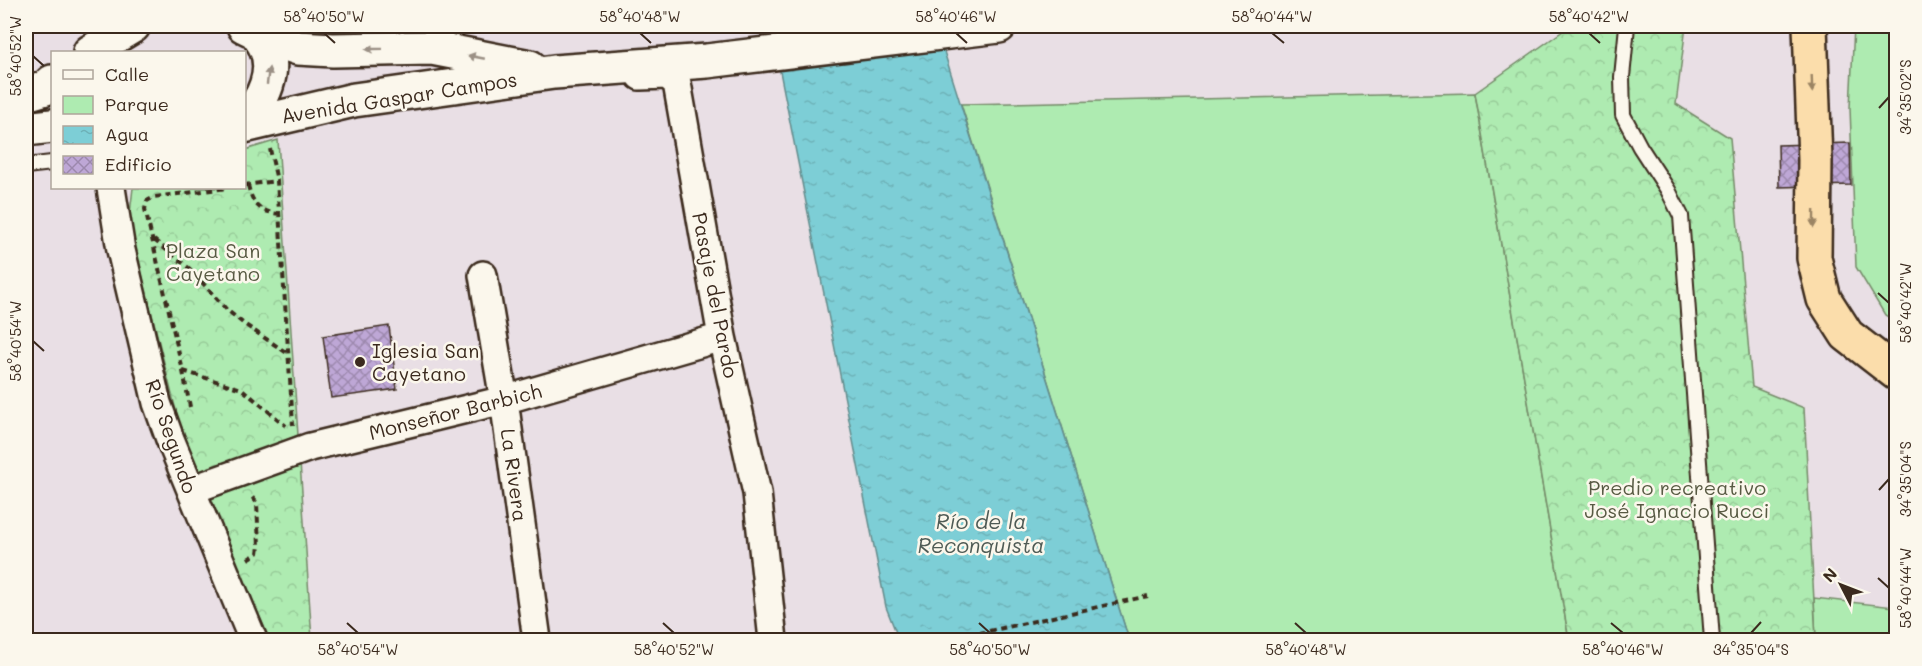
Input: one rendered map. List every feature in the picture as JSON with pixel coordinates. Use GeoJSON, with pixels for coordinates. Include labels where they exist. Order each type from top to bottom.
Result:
{"type":"FeatureCollection","features":[{"type":"Feature","properties":{"kind":"highway"},"geometry":{"type":"LineString","coordinates":[[1810,26],[1815,160],[1814,258],[1824,299],[1848,335],[1896,373]]}},
{"type":"Feature","properties":{"kind":"main road"},"geometry":{"type":"LineString","coordinates":[[92,51],[133,26]]}},
{"type":"Feature","properties":{"kind":"main road","name":"Avenida Gaspar Campos"},"geometry":{"type":"LineString","coordinates":[[251,121],[354,100],[554,72],[707,61],[999,26]]}},
{"type":"Feature","properties":{"kind":"main road"},"geometry":{"type":"LineString","coordinates":[[249,28],[266,47],[269,79],[251,112],[251,121]]}},
{"type":"Feature","properties":{"kind":"main road","name":"Avenida Gaspar Campos"},"geometry":{"type":"LineString","coordinates":[[249,28],[271,39],[298,48],[333,50],[432,48],[554,72]]}},
{"type":"Feature","properties":{"kind":"main road"},"geometry":{"type":"LineString","coordinates":[[26,94],[46,88],[51,83]]}},
{"type":"Feature","properties":{"kind":"main road"},"geometry":{"type":"LineString","coordinates":[[26,129],[51,126]]}},
{"type":"Feature","properties":{"kind":"street","name":"Pasaje del Pardo"},"geometry":{"type":"LineString","coordinates":[[554,72],[558,82],[578,85],[654,75],[667,75],[677,83],[722,337],[757,493],[773,640]]}},
{"type":"Feature","properties":{"kind":"street","name":"Río Segundo"},"geometry":{"type":"LineString","coordinates":[[111,189],[121,250],[157,403],[254,640]]}},
{"type":"Feature","properties":{"kind":"street","name":"La Rivera"},"geometry":{"type":"LineString","coordinates":[[483,275],[504,400],[537,640]]}},
{"type":"Feature","properties":{"kind":"street","name":"Monseñor Barbich"},"geometry":{"type":"LineString","coordinates":[[191,490],[310,447],[504,400],[722,337]]}},
{"type":"Feature","properties":{"kind":"lane"},"geometry":{"type":"LineString","coordinates":[[1627,26],[1622,77],[1623,115],[1681,216],[1712,640]]}},
{"type":"Feature","properties":{"kind":"lane"},"geometry":{"type":"LineString","coordinates":[[26,166],[51,163]]}},
{"type":"Feature","properties":{"kind":"path"},"geometry":{"type":"LineString","coordinates":[[183,371],[242,389],[293,433],[277,181],[251,121]]}},
{"type":"Feature","properties":{"kind":"path"},"geometry":{"type":"LineString","coordinates":[[277,181],[246,185],[251,198],[259,207],[268,213],[279,214]]}},
{"type":"Feature","properties":{"kind":"path"},"geometry":{"type":"LineString","coordinates":[[191,413],[145,209],[147,201],[154,197],[219,189]]}},
{"type":"Feature","properties":{"kind":"path"},"geometry":{"type":"LineString","coordinates":[[153,239],[190,270],[227,310],[288,353]]}},
{"type":"Feature","properties":{"kind":"path"},"geometry":{"type":"LineString","coordinates":[[241,555],[247,559],[258,554],[257,503],[249,495]]}},
{"type":"Feature","properties":{"kind":"path"},"geometry":{"type":"LineString","coordinates":[[948,640],[1148,596]]}},
{"type":"Feature","properties":{"kind":"green space","name":"Predio recreativo José Ignacio Rucci"},"geometry":{"type":"Polygon","coordinates":[[[1570,26],[1686,26],[1676,104],[1730,138],[1752,387],[1804,408],[1816,640],[1569,640],[1475,93],[1570,26]]]}},
{"type":"Feature","properties":{"kind":"green space"},"geometry":{"type":"Polygon","coordinates":[[[1854,26],[1896,26],[1896,322],[1885,315],[1856,267],[1850,108],[1854,26]]]}},
{"type":"Feature","properties":{"kind":"green space"},"geometry":{"type":"Polygon","coordinates":[[[1475,93],[1569,640],[1129,640],[961,104],[1475,93]]]}},
{"type":"Feature","properties":{"kind":"green space","name":"Plaza San Cayetano"},"geometry":{"type":"Polygon","coordinates":[[[278,140],[298,435],[210,474],[192,468],[187,455],[129,222],[133,189],[246,189],[246,150],[278,140]]]}},
{"type":"Feature","properties":{"kind":"green space"},"geometry":{"type":"Polygon","coordinates":[[[1895,372],[1896,640],[1816,640],[1814,598],[1894,607],[1895,372]]]}},
{"type":"Feature","properties":{"kind":"green space"},"geometry":{"type":"Polygon","coordinates":[[[300,462],[312,640],[270,640],[210,506],[217,491],[300,462]]]}},
{"type":"Feature","properties":{"kind":"water","name":"Río de la Reconquista"},"geometry":{"type":"Polygon","coordinates":[[[771,26],[936,26],[1129,640],[899,640],[886,607],[771,26]]]}},
{"type":"Feature","properties":{"kind":"building"},"geometry":{"type":"Polygon","coordinates":[[[1850,143],[1851,185],[1779,187],[1778,145],[1850,143]]]}},
{"type":"Feature","properties":{"kind":"building","name":"Iglesia San Cayetano"},"geometry":{"type":"Polygon","coordinates":[[[389,326],[397,389],[331,398],[323,336],[389,326]]]}},
{"type":"Feature","properties":{"kind":"place","name":"Iglesia San Cayetano"},"geometry":{"type":"Point","coordinates":[360,362]}}]}
